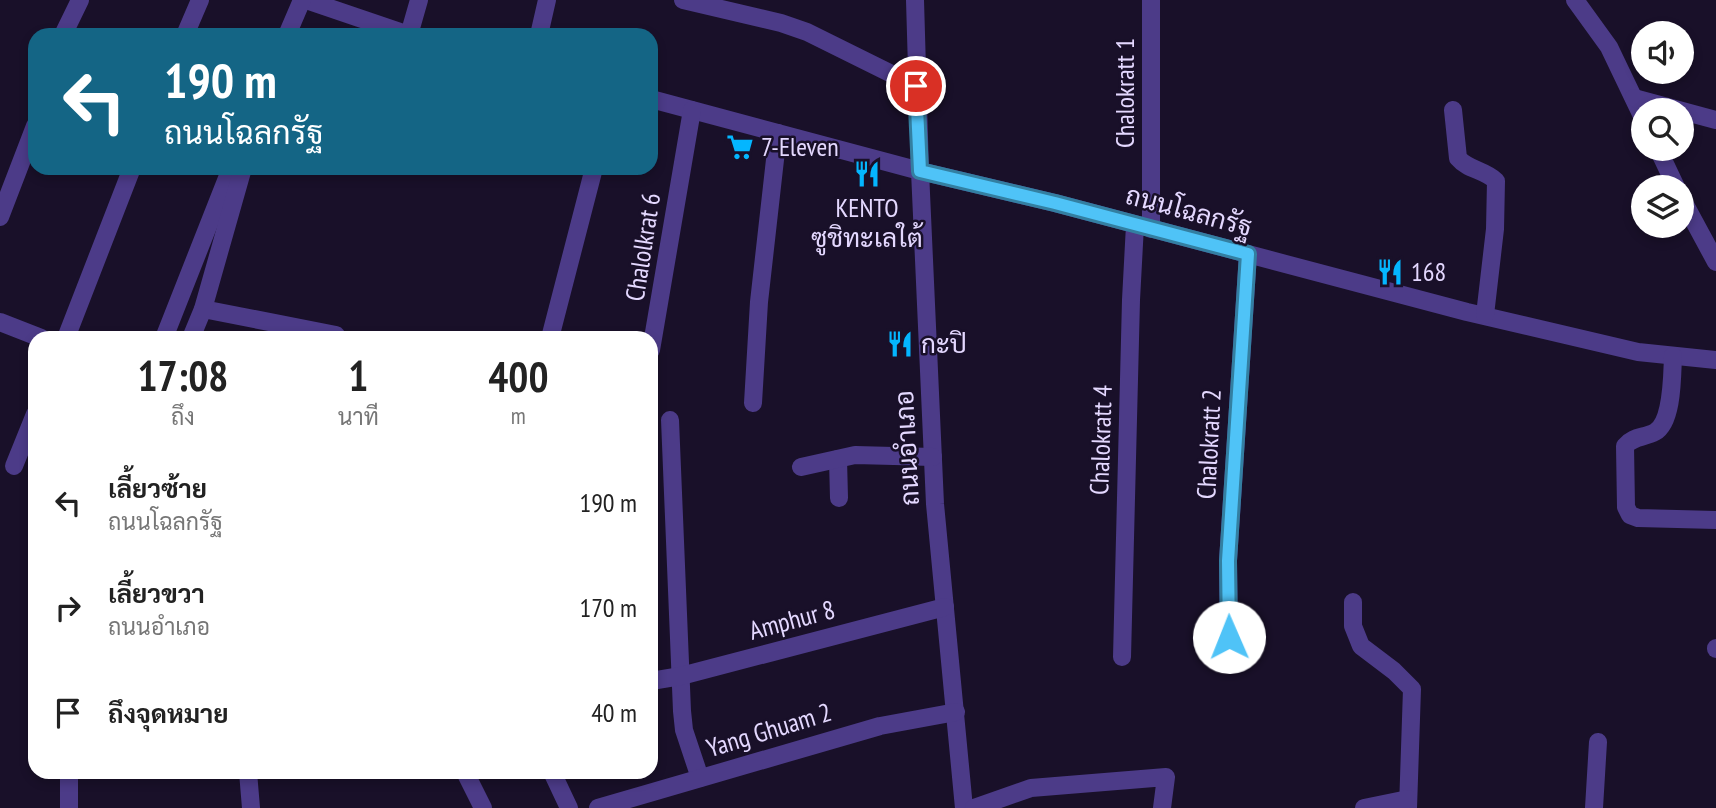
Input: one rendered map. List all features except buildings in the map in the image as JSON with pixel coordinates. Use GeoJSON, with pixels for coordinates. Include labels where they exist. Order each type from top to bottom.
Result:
{"type":"FeatureCollection","features":[{"type":"Feature","properties":{"kind":"street"},"geometry":{"type":"LineString","coordinates":[[66,28],[80,0]]}},
{"type":"Feature","properties":{"kind":"street"},"geometry":{"type":"LineString","coordinates":[[189,28],[200,0]]}},
{"type":"Feature","properties":{"kind":"street"},"geometry":{"type":"LineString","coordinates":[[411,28],[419,0]]}},
{"type":"Feature","properties":{"kind":"street"},"geometry":{"type":"LineString","coordinates":[[541,28],[547,0]]}},
{"type":"Feature","properties":{"kind":"street"},"geometry":{"type":"LineString","coordinates":[[683,0],[781,23],[807,32],[916,86]]}},
{"type":"Feature","properties":{"kind":"street","name":"ถนนอำเภอ"},"geometry":{"type":"LineString","coordinates":[[915,0],[916,86],[933,457],[964,808]]}},
{"type":"Feature","properties":{"kind":"street","name":"Chalokratt 1"},"geometry":{"type":"LineString","coordinates":[[1143,227],[1151,0]]}},
{"type":"Feature","properties":{"kind":"street"},"geometry":{"type":"LineString","coordinates":[[1575,0],[1609,47],[1634,98]]}},
{"type":"Feature","properties":{"kind":"street"},"geometry":{"type":"LineString","coordinates":[[293,28],[314,1],[365,28]]}},
{"type":"Feature","properties":{"kind":"street","name":"ถนนโฉลกรัฐ"},"geometry":{"type":"LineString","coordinates":[[658,101],[920,171],[1055,203],[1485,315],[1638,352],[1716,360]]}},
{"type":"Feature","properties":{"kind":"street","name":"Chalolkrat 6"},"geometry":{"type":"LineString","coordinates":[[655,331],[692,110]]}},
{"type":"Feature","properties":{"kind":"street"},"geometry":{"type":"LineString","coordinates":[[1453,110],[1458,158],[1462,163],[1496,181],[1495,229],[1485,315]]}},
{"type":"Feature","properties":{"kind":"street"},"geometry":{"type":"LineString","coordinates":[[1694,114],[1716,120]]}},
{"type":"Feature","properties":{"kind":"street"},"geometry":{"type":"LineString","coordinates":[[753,403],[759,302],[778,133]]}},
{"type":"Feature","properties":{"kind":"street"},"geometry":{"type":"LineString","coordinates":[[0,217],[28,144]]}},
{"type":"Feature","properties":{"kind":"street"},"geometry":{"type":"LineString","coordinates":[[69,331],[129,175]]}},
{"type":"Feature","properties":{"kind":"street"},"geometry":{"type":"LineString","coordinates":[[167,331],[228,175]]}},
{"type":"Feature","properties":{"kind":"street"},"geometry":{"type":"LineString","coordinates":[[194,331],[203,309],[241,175]]}},
{"type":"Feature","properties":{"kind":"street"},"geometry":{"type":"LineString","coordinates":[[552,331],[592,175]]}},
{"type":"Feature","properties":{"kind":"street"},"geometry":{"type":"LineString","coordinates":[[1694,221],[1716,262]]}},
{"type":"Feature","properties":{"kind":"street","name":"Chalokratt 4"},"geometry":{"type":"LineString","coordinates":[[1122,657],[1143,227]]}},
{"type":"Feature","properties":{"kind":"street","name":"Chalokratt 2"},"geometry":{"type":"LineString","coordinates":[[1229,637],[1228,561],[1248,254]]}},
{"type":"Feature","properties":{"kind":"street"},"geometry":{"type":"LineString","coordinates":[[203,309],[316,331]]}},
{"type":"Feature","properties":{"kind":"street"},"geometry":{"type":"LineString","coordinates":[[0,322],[28,333]]}},
{"type":"Feature","properties":{"kind":"street"},"geometry":{"type":"LineString","coordinates":[[1673,356],[1669,403],[1662,426],[1654,432],[1631,439],[1625,446],[1626,507],[1630,515],[1638,518],[1716,520]]}},
{"type":"Feature","properties":{"kind":"street"},"geometry":{"type":"LineString","coordinates":[[670,420],[684,730],[700,778]]}},
{"type":"Feature","properties":{"kind":"street"},"geometry":{"type":"LineString","coordinates":[[14,466],[28,431]]}},
{"type":"Feature","properties":{"kind":"street"},"geometry":{"type":"LineString","coordinates":[[801,467],[855,455],[933,457]]}},
{"type":"Feature","properties":{"kind":"street"},"geometry":{"type":"LineString","coordinates":[[838,459],[839,498]]}},
{"type":"Feature","properties":{"kind":"street"},"geometry":{"type":"LineString","coordinates":[[1353,601],[1353,626],[1360,646],[1394,671],[1412,689],[1408,804],[1364,808]]}},
{"type":"Feature","properties":{"kind":"street","name":"Amphur 8"},"geometry":{"type":"LineString","coordinates":[[658,680],[945,607]]}},
{"type":"Feature","properties":{"kind":"street","name":"Yang Ghuam 2"},"geometry":{"type":"LineString","coordinates":[[598,808],[880,726],[956,712]]}},
{"type":"Feature","properties":{"kind":"street"},"geometry":{"type":"LineString","coordinates":[[1594,808],[1598,742]]}},
{"type":"Feature","properties":{"kind":"street"},"geometry":{"type":"LineString","coordinates":[[974,808],[1031,788],[1166,777],[1162,808]]}},
{"type":"Feature","properties":{"kind":"street"},"geometry":{"type":"LineString","coordinates":[[69,779],[69,808]]}},
{"type":"Feature","properties":{"kind":"street"},"geometry":{"type":"LineString","coordinates":[[249,779],[251,808]]}},
{"type":"Feature","properties":{"kind":"street"},"geometry":{"type":"LineString","coordinates":[[468,779],[483,808]]}},
{"type":"Feature","properties":{"kind":"street"},"geometry":{"type":"LineString","coordinates":[[555,779],[569,808]]}},
{"type":"Feature","properties":{"kind":"place","name":"7-Eleven"},"geometry":{"type":"Point","coordinates":[740,147]}},
{"type":"Feature","properties":{"kind":"place","name":"KENTO ซูชิทะเลใต้"},"geometry":{"type":"Point","coordinates":[867,174]}},
{"type":"Feature","properties":{"kind":"place","name":"168"},"geometry":{"type":"Point","coordinates":[1390,272]}},
{"type":"Feature","properties":{"kind":"place","name":"กะปิ"},"geometry":{"type":"Point","coordinates":[900,344]}},
{"type":"Feature","properties":{"kind":"route"},"geometry":{"type":"LineString","coordinates":[[916,86],[920,171],[1248,254],[1228,561],[1229,637]]}}]}
